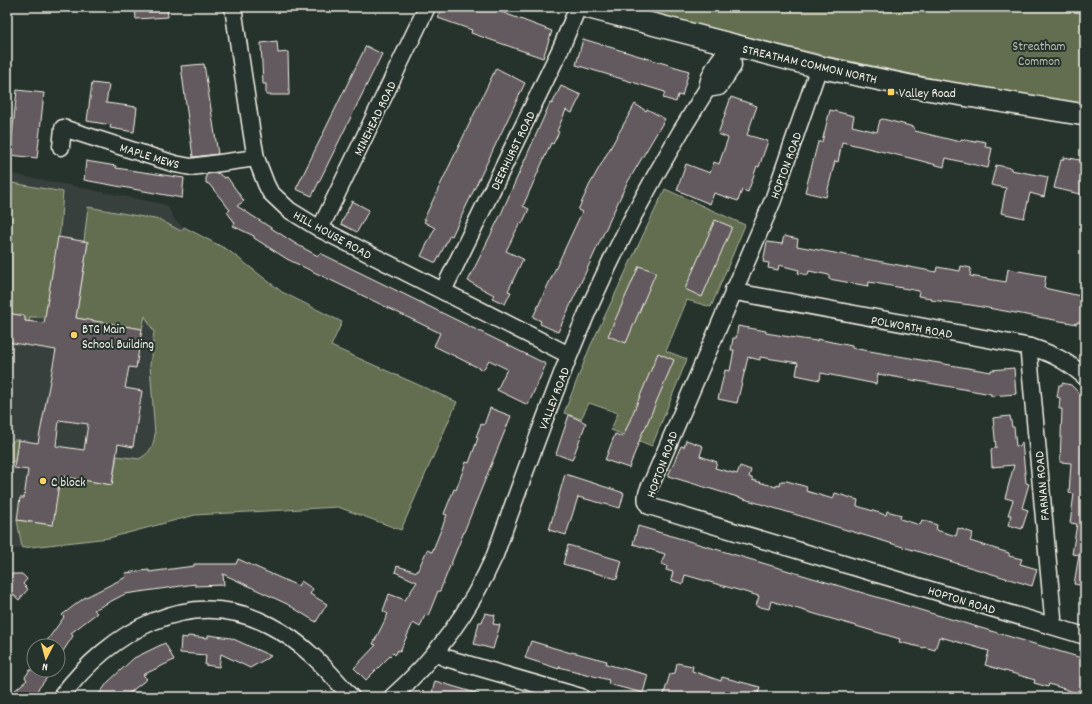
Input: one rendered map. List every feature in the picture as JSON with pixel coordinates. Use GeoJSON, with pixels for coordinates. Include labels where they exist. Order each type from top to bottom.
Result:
{"type":"FeatureCollection","features":[{"type":"Feature","properties":{"kind":"main road","name":"STREATHAM COMMON NORTH"},"geometry":{"type":"LineString","coordinates":[[586,7],[731,46],[819,67],[920,88],[1085,115]]}},
{"type":"Feature","properties":{"kind":"street","name":"HILL HOUSE ROAD"},"geometry":{"type":"LineString","coordinates":[[233,7],[256,158],[270,192],[288,210],[320,229],[569,355]]}},
{"type":"Feature","properties":{"kind":"street","name":"MINEHEAD ROAD"},"geometry":{"type":"LineString","coordinates":[[320,229],[427,7]]}},
{"type":"Feature","properties":{"kind":"street","name":"DEERHURST ROAD"},"geometry":{"type":"LineString","coordinates":[[443,292],[560,48],[578,7]]}},
{"type":"Feature","properties":{"kind":"street","name":"VALLEY ROAD"},"geometry":{"type":"LineString","coordinates":[[392,697],[435,653],[462,617],[490,565],[569,355],[614,253],[670,149],[707,89],[708,81],[716,62],[731,46]]}},
{"type":"Feature","properties":{"kind":"street","name":"HOPTON ROAD"},"geometry":{"type":"LineString","coordinates":[[819,67],[773,200],[652,480],[646,497],[649,506],[1085,636]]}},
{"type":"Feature","properties":{"kind":"street","name":"MAPLE MEWS"},"geometry":{"type":"LineString","coordinates":[[61,147],[63,128],[175,164],[191,167],[256,158]]}},
{"type":"Feature","properties":{"kind":"street","name":"POLWORTH ROAD"},"geometry":{"type":"LineString","coordinates":[[733,290],[752,296],[1052,353],[1072,365],[1085,377]]}},
{"type":"Feature","properties":{"kind":"street","name":"FARNAN ROAD"},"geometry":{"type":"LineString","coordinates":[[1030,348],[1029,355],[1053,617],[1052,625]]}},
{"type":"Feature","properties":{"kind":"street"},"geometry":{"type":"LineString","coordinates":[[61,697],[90,664],[125,636],[147,623],[170,614],[198,610],[244,615],[269,625],[314,655],[351,697]]}},
{"type":"Feature","properties":{"kind":"street"},"geometry":{"type":"LineString","coordinates":[[435,653],[446,658],[581,697]]}},
{"type":"Feature","properties":{"kind":"shaded area"},"geometry":{"type":"Polygon","coordinates":[[[7,173],[167,205],[175,221],[184,227],[181,231],[208,273],[135,531],[109,538],[7,550],[7,173]]]}},
{"type":"Feature","properties":{"kind":"green space","name":"Streatham Common"},"geometry":{"type":"Polygon","coordinates":[[[625,7],[1085,7],[1085,105],[1011,95],[826,56],[625,7]]]}},
{"type":"Feature","properties":{"kind":"green space"},"geometry":{"type":"Polygon","coordinates":[[[7,182],[63,192],[60,230],[45,317],[29,317],[30,322],[25,321],[25,316],[7,313],[7,182]]]}},
{"type":"Feature","properties":{"kind":"green space"},"geometry":{"type":"Polygon","coordinates":[[[665,189],[745,225],[711,307],[687,300],[666,351],[687,359],[652,446],[611,430],[618,413],[589,403],[581,419],[564,413],[590,347],[665,189]]]}},
{"type":"Feature","properties":{"kind":"green space"},"geometry":{"type":"Polygon","coordinates":[[[88,207],[160,220],[181,231],[184,227],[228,250],[282,292],[342,322],[331,346],[457,402],[401,530],[338,507],[195,515],[109,538],[22,548],[17,520],[52,525],[60,476],[112,485],[117,456],[139,459],[148,452],[152,446],[155,435],[150,365],[154,332],[145,316],[142,329],[76,318],[88,242],[84,241],[88,207]]]}},
{"type":"Feature","properties":{"kind":"green space"},"geometry":{"type":"Polygon","coordinates":[[[14,440],[18,440],[15,461],[9,463],[7,472],[7,448],[14,440]]]}},
{"type":"Feature","properties":{"kind":"building"},"geometry":{"type":"Polygon","coordinates":[[[135,7],[167,7],[168,17],[136,19],[135,7]]]}},
{"type":"Feature","properties":{"kind":"building"},"geometry":{"type":"Polygon","coordinates":[[[442,7],[488,7],[552,31],[543,58],[471,33],[472,30],[438,18],[442,7]]]}},
{"type":"Feature","properties":{"kind":"building"},"geometry":{"type":"Polygon","coordinates":[[[583,39],[689,71],[682,96],[678,95],[676,102],[663,98],[665,92],[576,65],[583,39]]]}},
{"type":"Feature","properties":{"kind":"building"},"geometry":{"type":"Polygon","coordinates":[[[277,41],[278,53],[288,52],[289,95],[266,95],[266,84],[263,84],[261,43],[277,41]]]}},
{"type":"Feature","properties":{"kind":"building"},"geometry":{"type":"Polygon","coordinates":[[[366,46],[382,54],[312,196],[296,189],[366,46]]]}},
{"type":"Feature","properties":{"kind":"building"},"geometry":{"type":"Polygon","coordinates":[[[204,64],[218,154],[193,157],[181,66],[204,64]]]}},
{"type":"Feature","properties":{"kind":"building"},"geometry":{"type":"Polygon","coordinates":[[[496,68],[525,83],[452,236],[450,235],[436,263],[421,256],[435,228],[424,222],[426,219],[424,219],[496,68]]]}},
{"type":"Feature","properties":{"kind":"building"},"geometry":{"type":"Polygon","coordinates":[[[92,83],[109,85],[106,103],[137,107],[134,132],[110,128],[111,125],[87,121],[92,83]]]}},
{"type":"Feature","properties":{"kind":"building"},"geometry":{"type":"Polygon","coordinates":[[[561,86],[581,95],[572,113],[566,110],[557,131],[559,132],[553,144],[551,143],[523,206],[529,209],[506,251],[523,259],[508,291],[511,292],[505,304],[492,298],[494,295],[468,281],[501,214],[550,103],[552,104],[561,86]]]}},
{"type":"Feature","properties":{"kind":"building"},"geometry":{"type":"Polygon","coordinates":[[[17,90],[44,93],[37,158],[10,155],[17,90]]]}},
{"type":"Feature","properties":{"kind":"building"},"geometry":{"type":"Polygon","coordinates":[[[731,97],[757,106],[747,135],[768,141],[748,192],[742,190],[738,201],[714,193],[710,204],[677,190],[686,164],[710,173],[714,162],[719,164],[728,138],[718,134],[731,97]]]}},
{"type":"Feature","properties":{"kind":"building"},"geometry":{"type":"Polygon","coordinates":[[[635,104],[646,111],[647,109],[665,119],[626,185],[558,332],[540,324],[541,321],[533,317],[582,212],[578,210],[590,184],[635,104]]]}},
{"type":"Feature","properties":{"kind":"building"},"geometry":{"type":"Polygon","coordinates":[[[830,110],[854,116],[852,126],[877,132],[880,120],[883,119],[914,127],[915,131],[956,141],[961,141],[961,139],[975,142],[976,140],[986,142],[985,147],[992,148],[988,168],[946,158],[944,167],[842,142],[838,162],[835,161],[826,197],[805,192],[818,142],[822,142],[830,110]]]}},
{"type":"Feature","properties":{"kind":"building"},"geometry":{"type":"Polygon","coordinates":[[[1064,157],[1085,161],[1084,195],[1054,188],[1061,160],[1063,160],[1064,157]]]}},
{"type":"Feature","properties":{"kind":"building"},"geometry":{"type":"Polygon","coordinates":[[[86,161],[116,166],[116,168],[184,178],[182,198],[84,180],[86,161]]]}},
{"type":"Feature","properties":{"kind":"building"},"geometry":{"type":"Polygon","coordinates":[[[996,165],[1011,168],[1011,170],[1048,177],[1044,197],[1030,193],[1024,218],[1001,213],[1006,188],[991,185],[996,165]]]}},
{"type":"Feature","properties":{"kind":"building"},"geometry":{"type":"Polygon","coordinates":[[[218,173],[224,178],[227,177],[244,201],[237,206],[296,244],[318,256],[320,253],[546,364],[528,405],[497,390],[507,369],[489,360],[483,370],[434,346],[440,333],[287,259],[254,238],[254,236],[233,226],[235,223],[227,212],[230,210],[209,184],[206,183],[206,174],[218,173]]]}},
{"type":"Feature","properties":{"kind":"building"},"geometry":{"type":"Polygon","coordinates":[[[352,201],[369,210],[357,232],[341,224],[352,201]]]}},
{"type":"Feature","properties":{"kind":"building"},"geometry":{"type":"Polygon","coordinates":[[[715,220],[732,227],[702,297],[685,289],[715,220]]]}},
{"type":"Feature","properties":{"kind":"building"},"geometry":{"type":"Polygon","coordinates":[[[784,236],[798,239],[797,246],[936,272],[937,267],[960,271],[961,266],[971,268],[970,276],[1006,282],[1008,269],[1046,276],[1044,288],[1085,297],[1084,323],[1077,322],[1077,324],[971,305],[931,300],[931,298],[918,296],[919,291],[869,282],[868,286],[829,279],[829,275],[809,271],[808,275],[798,273],[799,270],[779,265],[778,270],[768,268],[769,263],[763,262],[767,242],[782,244],[784,236]]]}},
{"type":"Feature","properties":{"kind":"building","name":"BTG Main School Building"},"geometry":{"type":"Polygon","coordinates":[[[58,237],[88,242],[76,318],[142,329],[136,368],[129,367],[125,388],[142,391],[133,447],[118,444],[112,485],[60,476],[53,525],[17,520],[20,498],[24,498],[28,470],[14,468],[18,440],[38,443],[56,350],[7,342],[7,313],[25,316],[25,321],[44,323],[58,237]],[[59,420],[56,446],[84,450],[88,424],[59,420]]]}},
{"type":"Feature","properties":{"kind":"building"},"geometry":{"type":"Polygon","coordinates":[[[639,266],[656,272],[626,343],[608,336],[639,266]]]}},
{"type":"Feature","properties":{"kind":"building"},"geometry":{"type":"Polygon","coordinates":[[[738,326],[766,331],[766,333],[817,341],[817,339],[852,346],[852,348],[991,372],[991,370],[1014,368],[1016,394],[991,396],[991,394],[878,374],[876,384],[821,373],[820,380],[796,375],[798,363],[760,357],[760,360],[748,357],[737,403],[718,399],[725,370],[730,371],[734,350],[731,350],[733,338],[736,338],[738,326]]]}},
{"type":"Feature","properties":{"kind":"building"},"geometry":{"type":"Polygon","coordinates":[[[658,353],[674,360],[643,431],[629,468],[605,460],[615,434],[623,437],[658,353]]]}},
{"type":"Feature","properties":{"kind":"building"},"geometry":{"type":"Polygon","coordinates":[[[1062,383],[1071,385],[1085,399],[1085,586],[1074,584],[1079,555],[1072,554],[1077,524],[1070,523],[1074,494],[1069,493],[1071,463],[1060,462],[1062,409],[1059,409],[1060,398],[1057,397],[1059,385],[1062,385],[1062,383]]]}},
{"type":"Feature","properties":{"kind":"building"},"geometry":{"type":"Polygon","coordinates":[[[490,408],[511,416],[440,591],[438,591],[428,616],[425,615],[420,627],[413,623],[400,651],[398,650],[395,655],[393,653],[366,680],[354,668],[376,645],[373,644],[388,614],[383,611],[389,594],[405,600],[417,582],[395,572],[397,566],[417,572],[427,550],[432,552],[447,515],[444,514],[454,489],[456,490],[466,462],[469,463],[478,438],[476,437],[481,424],[484,425],[490,408]]]}},
{"type":"Feature","properties":{"kind":"building"},"geometry":{"type":"Polygon","coordinates":[[[569,415],[586,423],[572,460],[556,454],[569,415]]]}},
{"type":"Feature","properties":{"kind":"building"},"geometry":{"type":"Polygon","coordinates":[[[1010,416],[1012,427],[1014,427],[1016,446],[1020,446],[1022,442],[1026,483],[1029,484],[1022,508],[1028,510],[1022,529],[1008,525],[1011,515],[1008,515],[1013,500],[1005,498],[1014,465],[992,467],[991,449],[996,448],[993,418],[1010,416]]]}},
{"type":"Feature","properties":{"kind":"building"},"geometry":{"type":"Polygon","coordinates":[[[686,440],[703,446],[700,456],[717,462],[715,468],[737,474],[740,466],[751,470],[749,477],[752,478],[752,480],[776,487],[777,485],[780,486],[781,481],[787,481],[807,487],[806,491],[833,499],[835,493],[858,500],[857,506],[886,515],[887,511],[901,515],[900,519],[920,525],[922,520],[937,525],[936,530],[956,536],[958,528],[973,533],[970,541],[1009,553],[1009,556],[1022,559],[1020,564],[1037,569],[1032,586],[668,476],[681,446],[684,447],[686,440]]]}},
{"type":"Feature","properties":{"kind":"building"},"geometry":{"type":"Polygon","coordinates":[[[565,474],[624,493],[620,508],[578,497],[566,535],[549,530],[565,474]]]}},
{"type":"Feature","properties":{"kind":"building"},"geometry":{"type":"Polygon","coordinates":[[[638,526],[1085,659],[1085,692],[1078,690],[1077,693],[1049,684],[1048,687],[1034,683],[1035,680],[985,665],[989,651],[944,638],[939,637],[935,650],[924,648],[899,642],[900,639],[771,601],[769,609],[756,606],[759,596],[685,575],[683,584],[671,580],[673,572],[666,570],[667,566],[661,564],[665,554],[633,544],[638,526]]]}},
{"type":"Feature","properties":{"kind":"building"},"geometry":{"type":"Polygon","coordinates":[[[568,545],[622,561],[617,579],[563,564],[568,545]]]}},
{"type":"Feature","properties":{"kind":"building"},"geometry":{"type":"Polygon","coordinates":[[[238,559],[298,586],[301,581],[313,589],[310,594],[327,604],[316,622],[287,604],[223,574],[224,585],[195,586],[195,584],[125,594],[94,610],[97,613],[71,633],[73,636],[66,647],[66,638],[49,638],[64,617],[62,615],[84,598],[126,577],[125,573],[149,570],[149,572],[194,566],[194,564],[236,564],[238,559]]]}},
{"type":"Feature","properties":{"kind":"building"},"geometry":{"type":"Polygon","coordinates":[[[7,574],[22,574],[27,579],[23,584],[28,589],[19,600],[7,589],[7,574]]]}},
{"type":"Feature","properties":{"kind":"building"},"geometry":{"type":"Polygon","coordinates":[[[485,613],[495,615],[493,624],[500,625],[493,649],[474,644],[479,622],[482,622],[485,613]]]}},
{"type":"Feature","properties":{"kind":"building"},"geometry":{"type":"Polygon","coordinates":[[[208,635],[231,638],[271,656],[250,668],[221,654],[219,667],[205,665],[206,655],[180,653],[181,637],[187,638],[188,636],[208,638],[208,635]]]}},
{"type":"Feature","properties":{"kind":"building"},"geometry":{"type":"Polygon","coordinates":[[[531,641],[571,653],[607,661],[606,664],[648,675],[643,693],[608,684],[609,680],[559,667],[559,669],[525,658],[531,641]]]}},
{"type":"Feature","properties":{"kind":"building"},"geometry":{"type":"Polygon","coordinates":[[[165,643],[174,660],[143,675],[147,679],[124,697],[97,697],[108,682],[134,658],[165,643]]]}},
{"type":"Feature","properties":{"kind":"building"},"geometry":{"type":"Polygon","coordinates":[[[677,663],[693,666],[692,671],[721,681],[722,677],[760,687],[757,697],[663,697],[670,674],[675,673],[677,663]]]}},
{"type":"Feature","properties":{"kind":"building"},"geometry":{"type":"Polygon","coordinates":[[[26,676],[26,678],[47,678],[32,697],[7,697],[27,680],[25,677],[26,676]]]}},
{"type":"Feature","properties":{"kind":"building"},"geometry":{"type":"Polygon","coordinates":[[[435,681],[479,694],[479,697],[431,697],[435,681]]]}},
{"type":"Feature","properties":{"kind":"place","name":"Valley Road"},"geometry":{"type":"Point","coordinates":[891,92]}},
{"type":"Feature","properties":{"kind":"place","name":"BTG Main School Building"},"geometry":{"type":"Point","coordinates":[74,335]}},
{"type":"Feature","properties":{"kind":"place","name":"C block"},"geometry":{"type":"Point","coordinates":[43,481]}}]}
